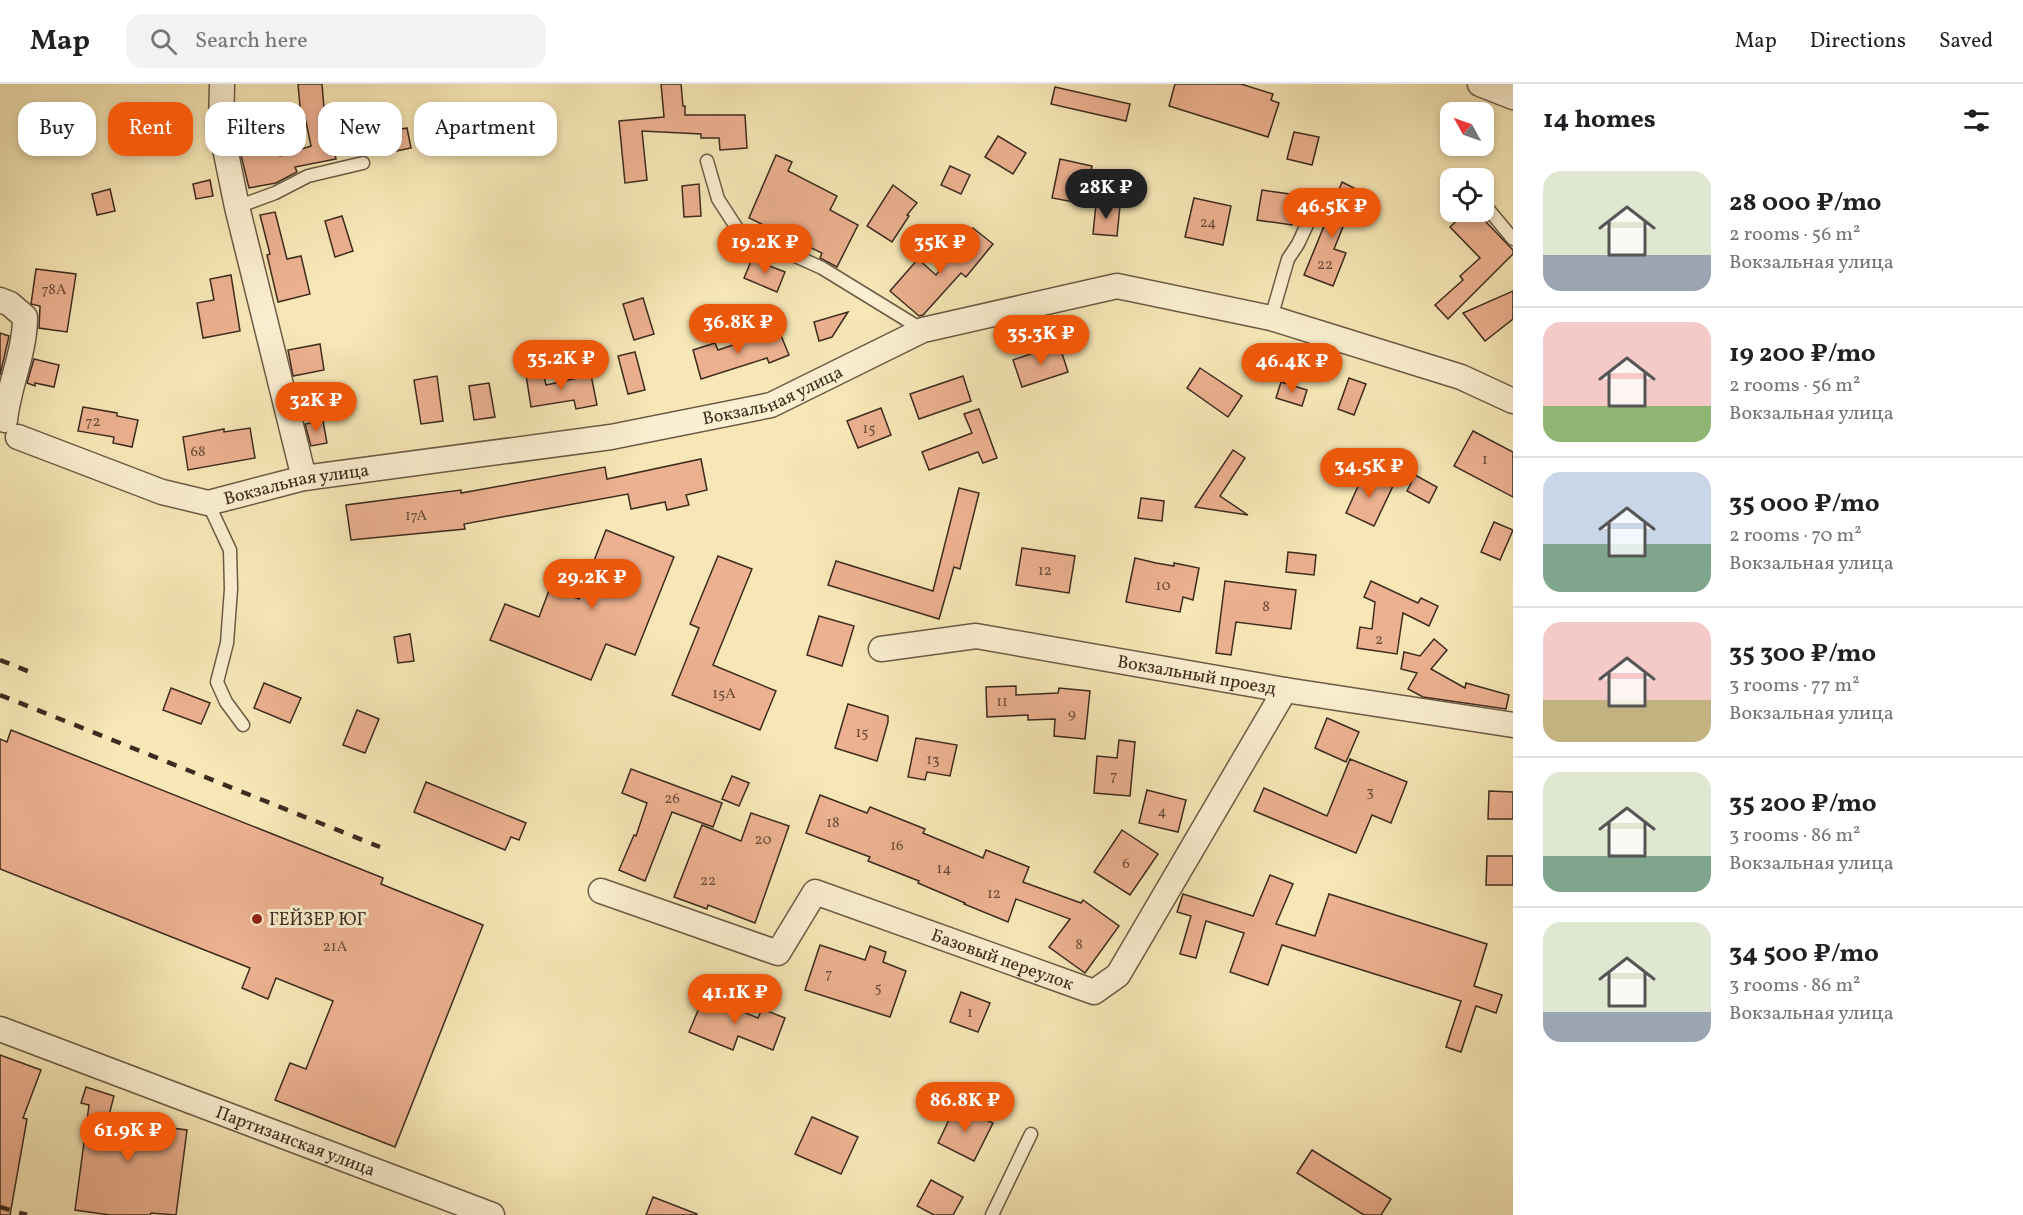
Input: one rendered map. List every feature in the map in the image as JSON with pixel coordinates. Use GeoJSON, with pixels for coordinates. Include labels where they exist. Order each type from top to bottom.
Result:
{"type":"FeatureCollection","features":[{"type":"Feature","properties":{"kind":"street"},"geometry":{"type":"LineString","coordinates":[[222,84],[221,129],[237,207],[304,478]]}},
{"type":"Feature","properties":{"kind":"street"},"geometry":{"type":"LineString","coordinates":[[1480,84],[1513,97]]}},
{"type":"Feature","properties":{"kind":"street","name":"Вокзальная улица"},"geometry":{"type":"LineString","coordinates":[[0,300],[10,304],[25,317],[25,338],[8,412],[162,492],[208,503],[304,478],[611,437],[771,405],[923,330],[1117,286],[1271,318],[1461,377],[1513,401]]}},
{"type":"Feature","properties":{"kind":"street","name":"Вокзальный проезд"},"geometry":{"type":"LineString","coordinates":[[881,649],[976,636],[1285,690],[1513,725]]}},
{"type":"Feature","properties":{"kind":"street","name":"Базовый переулок"},"geometry":{"type":"LineString","coordinates":[[601,891],[778,953],[815,892],[1094,992],[1118,975],[1285,690]]}},
{"type":"Feature","properties":{"kind":"street","name":"Партизанская улица"},"geometry":{"type":"LineString","coordinates":[[0,1029],[492,1215]]}},
{"type":"Feature","properties":{"kind":"lane"},"geometry":{"type":"LineString","coordinates":[[707,161],[718,199],[742,236],[822,268],[923,330]]}},
{"type":"Feature","properties":{"kind":"lane"},"geometry":{"type":"LineString","coordinates":[[237,207],[275,193],[308,176],[363,163]]}},
{"type":"Feature","properties":{"kind":"lane"},"geometry":{"type":"LineString","coordinates":[[1271,318],[1288,259],[1298,244],[1318,201]]}},
{"type":"Feature","properties":{"kind":"lane"},"geometry":{"type":"LineString","coordinates":[[1494,216],[1513,239]]}},
{"type":"Feature","properties":{"kind":"lane"},"geometry":{"type":"LineString","coordinates":[[208,503],[230,550],[231,589],[226,643],[217,682],[226,702],[243,725]]}},
{"type":"Feature","properties":{"kind":"lane"},"geometry":{"type":"LineString","coordinates":[[992,1215],[1031,1134]]}},
{"type":"Feature","properties":{"kind":"building"},"geometry":{"type":"Polygon","coordinates":[[[298,84],[322,84],[324,102],[318,102],[318,156],[335,156],[336,159],[295,167],[297,172],[276,183],[249,188],[241,156],[306,156],[306,148],[311,146],[306,122],[306,102],[300,102],[298,84]]]}},
{"type":"Feature","properties":{"kind":"building"},"geometry":{"type":"Polygon","coordinates":[[[661,84],[681,84],[685,115],[745,115],[747,148],[720,150],[719,138],[701,138],[701,134],[642,131],[647,180],[625,183],[619,121],[664,117],[661,84]]]}},
{"type":"Feature","properties":{"kind":"building"},"geometry":{"type":"Polygon","coordinates":[[[1175,84],[1241,84],[1273,94],[1271,100],[1279,103],[1268,137],[1169,106],[1175,84]]]}},
{"type":"Feature","properties":{"kind":"building"},"geometry":{"type":"Polygon","coordinates":[[[1055,87],[1130,104],[1126,121],[1051,104],[1055,87]]]}},
{"type":"Feature","properties":{"kind":"building"},"geometry":{"type":"Polygon","coordinates":[[[407,128],[411,148],[402,150],[402,129],[407,128]]]}},
{"type":"Feature","properties":{"kind":"building"},"geometry":{"type":"Polygon","coordinates":[[[1294,132],[1319,137],[1312,165],[1287,159],[1294,132]]]}},
{"type":"Feature","properties":{"kind":"building"},"geometry":{"type":"Polygon","coordinates":[[[998,136],[1026,153],[1013,174],[985,157],[998,136]]]}},
{"type":"Feature","properties":{"kind":"building"},"geometry":{"type":"Polygon","coordinates":[[[776,155],[792,162],[788,171],[837,196],[830,210],[858,225],[837,267],[820,258],[822,253],[749,218],[776,155]]]}},
{"type":"Feature","properties":{"kind":"building"},"geometry":{"type":"Polygon","coordinates":[[[1060,159],[1092,166],[1084,204],[1052,198],[1060,159]]]}},
{"type":"Feature","properties":{"kind":"building"},"geometry":{"type":"Polygon","coordinates":[[[950,166],[970,175],[961,194],[941,185],[950,166]]]}},
{"type":"Feature","properties":{"kind":"building"},"geometry":{"type":"Polygon","coordinates":[[[210,180],[213,196],[196,199],[193,184],[210,180]]]}},
{"type":"Feature","properties":{"kind":"building"},"geometry":{"type":"Polygon","coordinates":[[[1342,182],[1358,190],[1334,249],[1346,253],[1333,286],[1304,275],[1342,182]]]}},
{"type":"Feature","properties":{"kind":"building"},"geometry":{"type":"Polygon","coordinates":[[[699,184],[701,216],[684,217],[682,186],[699,184]]]}},
{"type":"Feature","properties":{"kind":"building"},"geometry":{"type":"Polygon","coordinates":[[[893,185],[917,203],[907,215],[909,216],[892,242],[867,226],[893,185]]]}},
{"type":"Feature","properties":{"kind":"building"},"geometry":{"type":"Polygon","coordinates":[[[110,189],[115,211],[97,215],[92,194],[110,189]]]}},
{"type":"Feature","properties":{"kind":"building"},"geometry":{"type":"Polygon","coordinates":[[[1262,190],[1297,195],[1292,225],[1257,220],[1262,190]]]}},
{"type":"Feature","properties":{"kind":"building"},"geometry":{"type":"Polygon","coordinates":[[[1194,198],[1231,206],[1223,245],[1185,237],[1194,198]]]}},
{"type":"Feature","properties":{"kind":"building"},"geometry":{"type":"Polygon","coordinates":[[[1096,204],[1120,206],[1117,236],[1093,234],[1096,204]]]}},
{"type":"Feature","properties":{"kind":"building"},"geometry":{"type":"Polygon","coordinates":[[[275,212],[287,259],[301,256],[310,294],[278,302],[267,255],[270,254],[260,215],[275,212]]]}},
{"type":"Feature","properties":{"kind":"building"},"geometry":{"type":"Polygon","coordinates":[[[342,216],[353,251],[335,257],[325,221],[342,216]]]}},
{"type":"Feature","properties":{"kind":"building"},"geometry":{"type":"Polygon","coordinates":[[[1455,222],[1486,222],[1513,250],[1513,254],[1448,319],[1435,305],[1463,280],[1460,276],[1480,258],[1450,227],[1455,222]]]}},
{"type":"Feature","properties":{"kind":"building"},"geometry":{"type":"Polygon","coordinates":[[[973,228],[993,244],[966,277],[961,273],[923,315],[919,316],[890,291],[918,259],[936,275],[973,228]]]}},
{"type":"Feature","properties":{"kind":"building"},"geometry":{"type":"Polygon","coordinates":[[[752,259],[785,272],[777,292],[744,278],[752,259]]]}},
{"type":"Feature","properties":{"kind":"building"},"geometry":{"type":"Polygon","coordinates":[[[36,269],[76,274],[67,332],[39,328],[40,306],[31,304],[36,269]]]}},
{"type":"Feature","properties":{"kind":"building"},"geometry":{"type":"Polygon","coordinates":[[[231,275],[240,331],[203,338],[197,303],[214,300],[210,279],[231,275]]]}},
{"type":"Feature","properties":{"kind":"building"},"geometry":{"type":"Polygon","coordinates":[[[1513,291],[1513,319],[1485,341],[1463,313],[1513,291]]]}},
{"type":"Feature","properties":{"kind":"building"},"geometry":{"type":"Polygon","coordinates":[[[643,298],[654,334],[634,340],[623,304],[643,298]]]}},
{"type":"Feature","properties":{"kind":"building"},"geometry":{"type":"Polygon","coordinates":[[[848,312],[832,337],[819,341],[814,322],[848,312]]]}},
{"type":"Feature","properties":{"kind":"building"},"geometry":{"type":"Polygon","coordinates":[[[0,333],[9,336],[0,375],[0,333]]]}},
{"type":"Feature","properties":{"kind":"building"},"geometry":{"type":"Polygon","coordinates":[[[780,333],[789,355],[769,363],[767,358],[701,379],[693,350],[715,343],[718,350],[754,338],[756,342],[780,333]]]}},
{"type":"Feature","properties":{"kind":"building"},"geometry":{"type":"Polygon","coordinates":[[[320,344],[324,370],[293,376],[288,350],[320,344]]]}},
{"type":"Feature","properties":{"kind":"building"},"geometry":{"type":"Polygon","coordinates":[[[1059,344],[1068,372],[1022,387],[1013,360],[1059,344]]]}},
{"type":"Feature","properties":{"kind":"building"},"geometry":{"type":"Polygon","coordinates":[[[635,352],[645,390],[628,394],[618,356],[635,352]]]}},
{"type":"Feature","properties":{"kind":"building"},"geometry":{"type":"Polygon","coordinates":[[[34,359],[59,365],[54,387],[27,383],[34,359]]]}},
{"type":"Feature","properties":{"kind":"building"},"geometry":{"type":"Polygon","coordinates":[[[1200,368],[1242,396],[1228,417],[1187,388],[1200,368]]]}},
{"type":"Feature","properties":{"kind":"building"},"geometry":{"type":"Polygon","coordinates":[[[543,372],[546,385],[591,375],[597,405],[576,409],[574,400],[531,407],[526,375],[543,372]]]}},
{"type":"Feature","properties":{"kind":"building"},"geometry":{"type":"Polygon","coordinates":[[[437,376],[443,421],[421,424],[414,380],[437,376]]]}},
{"type":"Feature","properties":{"kind":"building"},"geometry":{"type":"Polygon","coordinates":[[[963,376],[971,401],[919,419],[910,394],[963,376]]]}},
{"type":"Feature","properties":{"kind":"building"},"geometry":{"type":"Polygon","coordinates":[[[1349,378],[1366,384],[1354,415],[1338,409],[1349,378]]]}},
{"type":"Feature","properties":{"kind":"building"},"geometry":{"type":"Polygon","coordinates":[[[1281,382],[1307,390],[1302,406],[1276,398],[1281,382]]]}},
{"type":"Feature","properties":{"kind":"building"},"geometry":{"type":"Polygon","coordinates":[[[489,383],[495,417],[474,420],[469,386],[489,383]]]}},
{"type":"Feature","properties":{"kind":"building"},"geometry":{"type":"Polygon","coordinates":[[[83,407],[117,413],[117,416],[138,420],[132,447],[113,443],[114,437],[78,431],[83,407]]]}},
{"type":"Feature","properties":{"kind":"building"},"geometry":{"type":"Polygon","coordinates":[[[881,408],[891,435],[858,448],[847,421],[881,408]]]}},
{"type":"Feature","properties":{"kind":"building"},"geometry":{"type":"Polygon","coordinates":[[[979,409],[997,458],[983,463],[978,452],[929,470],[922,452],[972,433],[964,414],[979,409]]]}},
{"type":"Feature","properties":{"kind":"building"},"geometry":{"type":"Polygon","coordinates":[[[323,421],[327,443],[311,446],[305,424],[323,421]]]}},
{"type":"Feature","properties":{"kind":"building"},"geometry":{"type":"Polygon","coordinates":[[[250,428],[255,458],[188,470],[183,437],[224,429],[224,432],[250,428]]]}},
{"type":"Feature","properties":{"kind":"building"},"geometry":{"type":"Polygon","coordinates":[[[1473,431],[1513,452],[1513,497],[1454,466],[1473,431]]]}},
{"type":"Feature","properties":{"kind":"building"},"geometry":{"type":"Polygon","coordinates":[[[1233,450],[1245,458],[1220,496],[1248,515],[1195,507],[1233,450]]]}},
{"type":"Feature","properties":{"kind":"building"},"geometry":{"type":"Polygon","coordinates":[[[701,459],[707,490],[686,495],[689,505],[667,510],[665,502],[631,509],[628,494],[464,524],[465,529],[351,540],[346,505],[461,490],[461,493],[605,467],[607,479],[701,459]]]}},
{"type":"Feature","properties":{"kind":"building"},"geometry":{"type":"Polygon","coordinates":[[[1364,473],[1393,486],[1374,526],[1346,513],[1364,473]]]}},
{"type":"Feature","properties":{"kind":"building"},"geometry":{"type":"Polygon","coordinates":[[[1415,475],[1437,487],[1429,503],[1407,491],[1415,475]]]}},
{"type":"Feature","properties":{"kind":"building"},"geometry":{"type":"Polygon","coordinates":[[[959,488],[979,493],[960,569],[954,567],[939,619],[828,585],[836,561],[933,591],[959,488]]]}},
{"type":"Feature","properties":{"kind":"building"},"geometry":{"type":"Polygon","coordinates":[[[1141,498],[1164,501],[1162,521],[1138,518],[1141,498]]]}},
{"type":"Feature","properties":{"kind":"building"},"geometry":{"type":"Polygon","coordinates":[[[1494,522],[1513,530],[1500,560],[1481,552],[1494,522]]]}},
{"type":"Feature","properties":{"kind":"building"},"geometry":{"type":"Polygon","coordinates":[[[606,530],[674,557],[635,655],[606,644],[591,680],[490,640],[505,604],[539,617],[550,588],[579,599],[606,530]]]}},
{"type":"Feature","properties":{"kind":"building"},"geometry":{"type":"Polygon","coordinates":[[[1022,548],[1075,556],[1069,593],[1016,585],[1022,548]]]}},
{"type":"Feature","properties":{"kind":"building"},"geometry":{"type":"Polygon","coordinates":[[[1288,552],[1316,555],[1314,575],[1286,572],[1288,552]]]}},
{"type":"Feature","properties":{"kind":"building"},"geometry":{"type":"Polygon","coordinates":[[[718,556],[752,569],[713,665],[776,691],[760,730],[672,695],[699,628],[690,624],[718,556]]]}},
{"type":"Feature","properties":{"kind":"building"},"geometry":{"type":"Polygon","coordinates":[[[1135,558],[1174,566],[1174,563],[1199,568],[1193,600],[1183,597],[1180,612],[1126,602],[1135,558]]]}},
{"type":"Feature","properties":{"kind":"building"},"geometry":{"type":"Polygon","coordinates":[[[1225,581],[1296,590],[1291,629],[1236,622],[1231,655],[1216,653],[1225,581]]]}},
{"type":"Feature","properties":{"kind":"building"},"geometry":{"type":"Polygon","coordinates":[[[1371,581],[1418,603],[1421,598],[1438,606],[1429,626],[1403,613],[1397,654],[1357,648],[1360,627],[1372,629],[1375,602],[1364,597],[1371,581]]]}},
{"type":"Feature","properties":{"kind":"building"},"geometry":{"type":"Polygon","coordinates":[[[819,616],[854,626],[842,666],[807,655],[819,616]]]}},
{"type":"Feature","properties":{"kind":"building"},"geometry":{"type":"Polygon","coordinates":[[[410,634],[414,661],[398,663],[394,637],[410,634]]]}},
{"type":"Feature","properties":{"kind":"building"},"geometry":{"type":"Polygon","coordinates":[[[1434,639],[1447,650],[1431,669],[1465,688],[1466,683],[1509,695],[1506,709],[1423,697],[1408,689],[1417,673],[1401,669],[1404,652],[1420,656],[1434,639]]]}},
{"type":"Feature","properties":{"kind":"building"},"geometry":{"type":"Polygon","coordinates":[[[264,683],[301,698],[290,723],[254,708],[264,683]]]}},
{"type":"Feature","properties":{"kind":"building"},"geometry":{"type":"Polygon","coordinates":[[[1016,686],[1016,695],[1058,693],[1059,688],[1090,691],[1085,739],[1054,736],[1055,719],[1028,720],[1028,715],[987,717],[986,687],[1016,686]]]}},
{"type":"Feature","properties":{"kind":"building"},"geometry":{"type":"Polygon","coordinates":[[[171,688],[210,703],[201,724],[163,710],[171,688]]]}},
{"type":"Feature","properties":{"kind":"building"},"geometry":{"type":"Polygon","coordinates":[[[848,704],[888,716],[877,761],[835,748],[848,704]]]}},
{"type":"Feature","properties":{"kind":"building"},"geometry":{"type":"Polygon","coordinates":[[[357,710],[379,719],[365,753],[343,745],[357,710]]]}},
{"type":"Feature","properties":{"kind":"building"},"geometry":{"type":"Polygon","coordinates":[[[1327,718],[1359,732],[1346,762],[1315,748],[1327,718]]]}},
{"type":"Feature","properties":{"kind":"building"},"geometry":{"type":"Polygon","coordinates":[[[11,730],[383,878],[381,884],[483,925],[395,1147],[275,1100],[290,1063],[306,1069],[333,1001],[276,978],[268,999],[242,988],[250,968],[0,869],[0,739],[7,742],[11,730]]]}},
{"type":"Feature","properties":{"kind":"building"},"geometry":{"type":"Polygon","coordinates":[[[916,738],[957,745],[950,776],[927,772],[925,780],[908,777],[916,738]]]}},
{"type":"Feature","properties":{"kind":"building"},"geometry":{"type":"Polygon","coordinates":[[[1119,740],[1135,742],[1130,796],[1094,793],[1097,756],[1117,758],[1119,740]]]}},
{"type":"Feature","properties":{"kind":"building"},"geometry":{"type":"Polygon","coordinates":[[[1350,759],[1407,782],[1391,823],[1372,815],[1356,853],[1254,811],[1264,788],[1327,816],[1350,759]]]}},
{"type":"Feature","properties":{"kind":"building"},"geometry":{"type":"Polygon","coordinates":[[[631,769],[722,803],[713,827],[672,812],[645,881],[619,870],[634,835],[636,836],[647,803],[622,793],[631,769]]]}},
{"type":"Feature","properties":{"kind":"building"},"geometry":{"type":"Polygon","coordinates":[[[732,776],[749,783],[739,806],[722,799],[732,776]]]}},
{"type":"Feature","properties":{"kind":"building"},"geometry":{"type":"Polygon","coordinates":[[[426,782],[526,823],[519,840],[511,837],[505,850],[414,812],[426,782]]]}},
{"type":"Feature","properties":{"kind":"building"},"geometry":{"type":"Polygon","coordinates":[[[1147,790],[1186,800],[1178,832],[1139,823],[1147,790]]]}},
{"type":"Feature","properties":{"kind":"building"},"geometry":{"type":"Polygon","coordinates":[[[1489,791],[1513,792],[1513,819],[1488,819],[1489,791]]]}},
{"type":"Feature","properties":{"kind":"building"},"geometry":{"type":"Polygon","coordinates":[[[820,795],[867,813],[870,807],[925,829],[923,833],[983,858],[986,850],[1029,867],[1023,882],[1081,903],[1083,900],[1119,926],[1085,973],[1049,947],[1070,919],[1016,899],[1008,922],[918,883],[919,881],[868,861],[870,857],[806,833],[820,795]]]}},
{"type":"Feature","properties":{"kind":"building"},"geometry":{"type":"Polygon","coordinates":[[[751,813],[789,826],[755,923],[708,905],[707,909],[674,897],[702,825],[741,841],[751,813]]]}},
{"type":"Feature","properties":{"kind":"building"},"geometry":{"type":"Polygon","coordinates":[[[1122,830],[1158,854],[1130,895],[1094,872],[1122,830]]]}},
{"type":"Feature","properties":{"kind":"building"},"geometry":{"type":"Polygon","coordinates":[[[1487,856],[1513,856],[1513,885],[1486,885],[1487,856]]]}},
{"type":"Feature","properties":{"kind":"building"},"geometry":{"type":"Polygon","coordinates":[[[1270,875],[1293,884],[1276,924],[1315,936],[1329,894],[1487,944],[1474,986],[1502,995],[1496,1013],[1476,1006],[1461,1052],[1446,1047],[1461,1001],[1282,945],[1268,985],[1230,972],[1244,933],[1206,921],[1196,958],[1180,954],[1191,916],[1177,912],[1183,894],[1253,916],[1270,875]]]}},
{"type":"Feature","properties":{"kind":"building"},"geometry":{"type":"Polygon","coordinates":[[[820,945],[865,960],[870,946],[886,952],[883,962],[906,971],[890,1017],[805,990],[820,945]]]}},
{"type":"Feature","properties":{"kind":"building"},"geometry":{"type":"Polygon","coordinates":[[[961,992],[990,1003],[978,1032],[950,1022],[961,992]]]}},
{"type":"Feature","properties":{"kind":"building"},"geometry":{"type":"Polygon","coordinates":[[[704,996],[758,1018],[762,1009],[785,1018],[773,1050],[738,1036],[733,1050],[689,1032],[704,996]]]}},
{"type":"Feature","properties":{"kind":"building"},"geometry":{"type":"Polygon","coordinates":[[[0,1055],[41,1070],[23,1118],[27,1119],[10,1215],[0,1215],[0,1055]]]}},
{"type":"Feature","properties":{"kind":"building"},"geometry":{"type":"Polygon","coordinates":[[[86,1087],[114,1096],[109,1115],[164,1122],[164,1127],[187,1130],[176,1215],[151,1213],[150,1215],[110,1215],[75,1210],[89,1105],[81,1103],[86,1087]]]}},
{"type":"Feature","properties":{"kind":"building"},"geometry":{"type":"Polygon","coordinates":[[[956,1105],[993,1123],[974,1161],[938,1143],[956,1105]]]}},
{"type":"Feature","properties":{"kind":"building"},"geometry":{"type":"Polygon","coordinates":[[[812,1117],[858,1137],[841,1174],[795,1154],[812,1117]]]}},
{"type":"Feature","properties":{"kind":"building"},"geometry":{"type":"Polygon","coordinates":[[[1312,1150],[1391,1199],[1381,1215],[1364,1215],[1297,1173],[1312,1150]]]}},
{"type":"Feature","properties":{"kind":"building"},"geometry":{"type":"Polygon","coordinates":[[[931,1180],[963,1197],[953,1215],[934,1215],[917,1206],[931,1180]]]}},
{"type":"Feature","properties":{"kind":"building"},"geometry":{"type":"Polygon","coordinates":[[[653,1197],[697,1214],[646,1215],[653,1197]]]}},
{"type":"Feature","properties":{"kind":"railway"},"geometry":{"type":"LineString","coordinates":[[0,660],[35,674]]}},
{"type":"Feature","properties":{"kind":"railway"},"geometry":{"type":"LineString","coordinates":[[0,695],[380,847]]}},
{"type":"Feature","properties":{"kind":"railway"},"geometry":{"type":"LineString","coordinates":[[0,1207],[27,1215]]}},
{"type":"Feature","properties":{"kind":"place","name":"ГЕЙЗЕР ЮГ"},"geometry":{"type":"Point","coordinates":[257,919]}}]}
